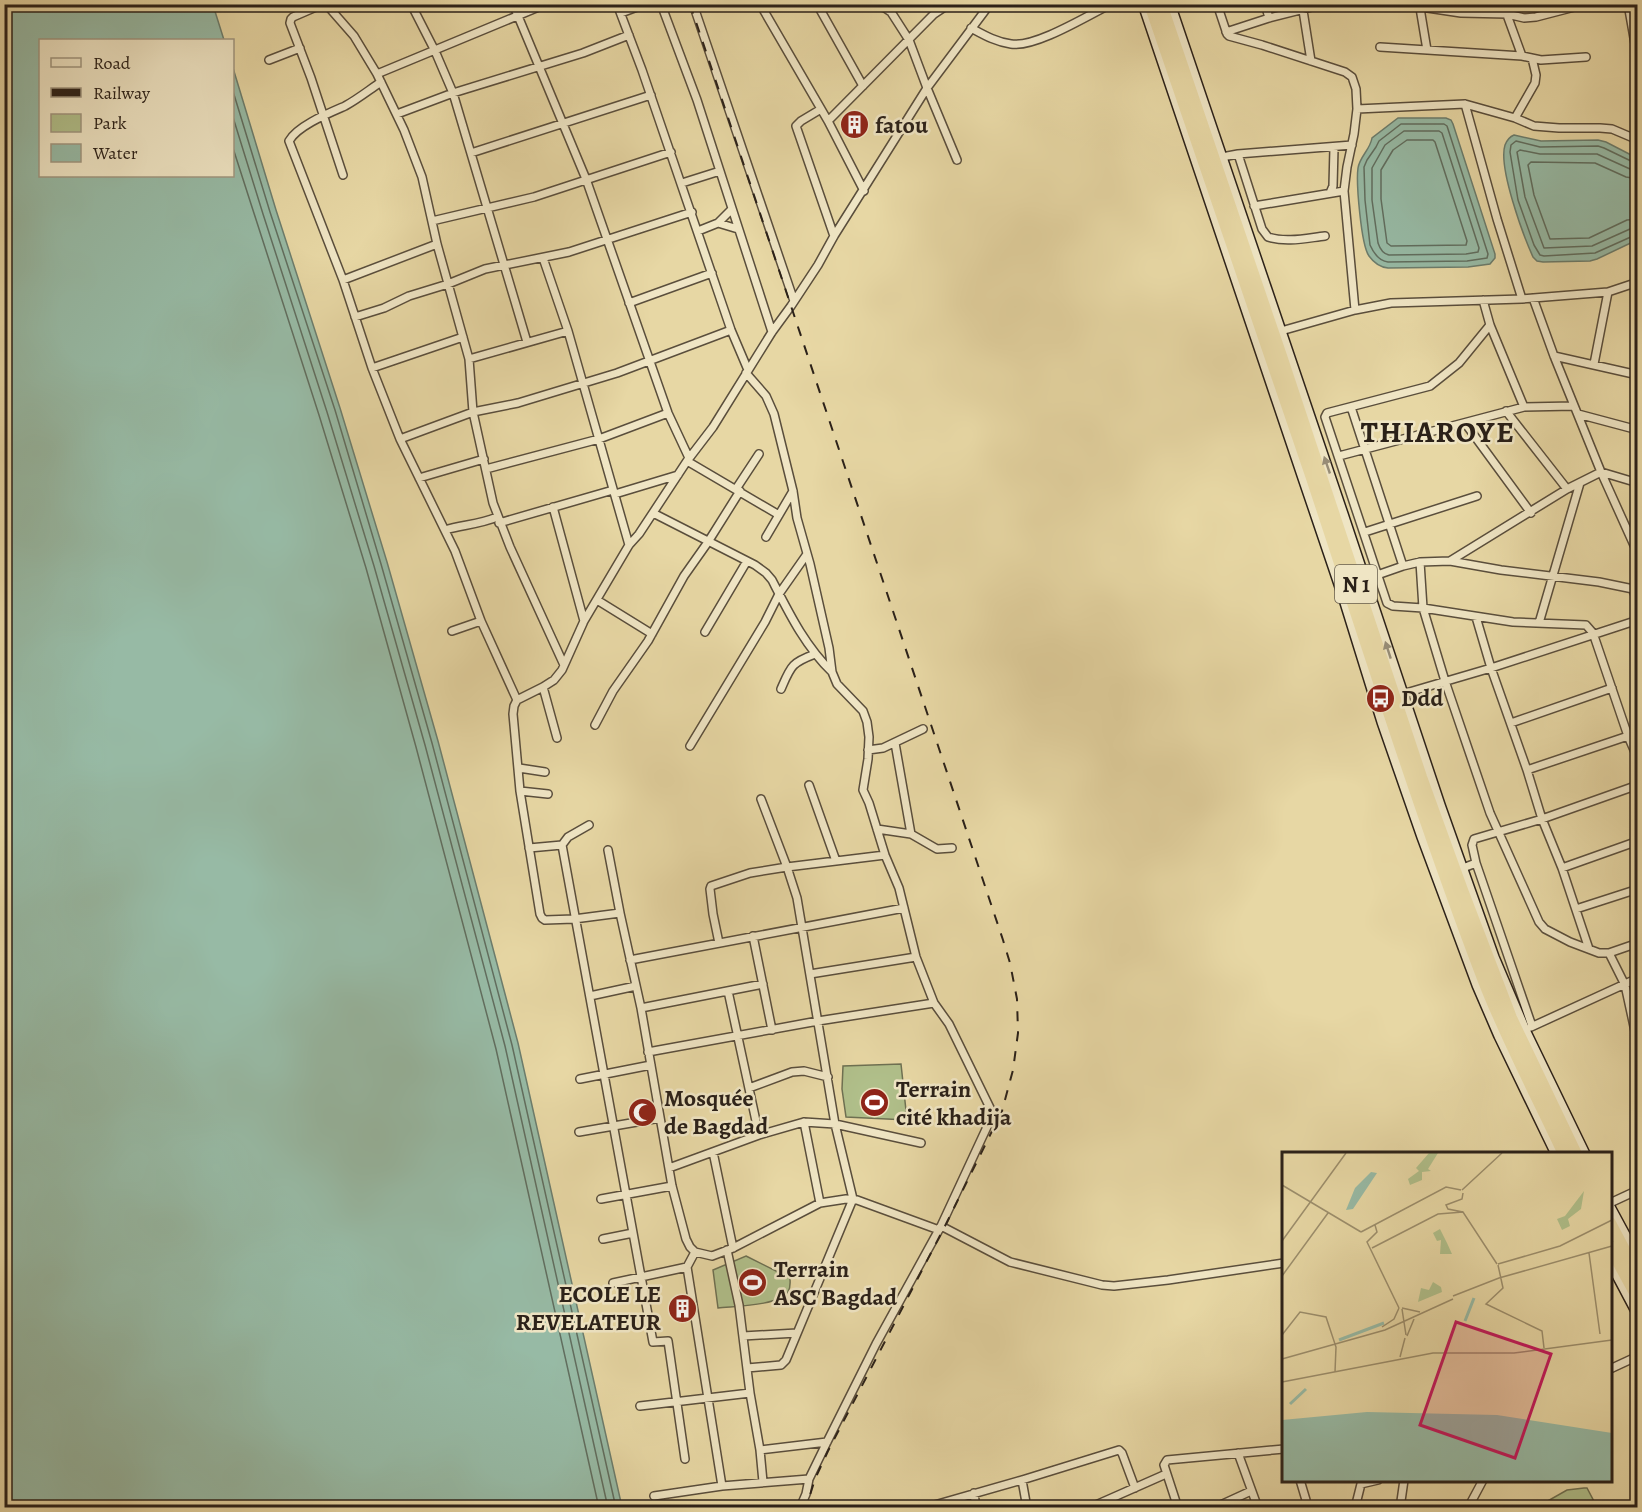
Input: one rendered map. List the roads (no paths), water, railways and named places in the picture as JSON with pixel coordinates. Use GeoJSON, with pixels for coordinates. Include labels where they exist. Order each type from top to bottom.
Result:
{"type":"FeatureCollection","features":[{"type":"Feature","properties":{"kind":"highway","name":"N 1"},"geometry":{"type":"LineString","coordinates":[[1150,4],[1481,984],[1516,1031],[1575,1152]]}},
{"type":"Feature","properties":{"kind":"highway","name":"N 1"},"geometry":{"type":"LineString","coordinates":[[1161,4],[1285,355],[1497,983],[1563,1152]]}},
{"type":"Feature","properties":{"kind":"highway"},"geometry":{"type":"LineString","coordinates":[[1612,1225],[1638,1276]]}},
{"type":"Feature","properties":{"kind":"highway"},"geometry":{"type":"LineString","coordinates":[[1612,1256],[1638,1298]]}},
{"type":"Feature","properties":{"kind":"street"},"geometry":{"type":"LineString","coordinates":[[427,4],[413,7],[453,93],[527,342]]}},
{"type":"Feature","properties":{"kind":"street"},"geometry":{"type":"LineString","coordinates":[[513,4],[586,179],[668,413],[688,460],[779,515]]}},
{"type":"Feature","properties":{"kind":"street"},"geometry":{"type":"LineString","coordinates":[[377,74],[546,4]]}},
{"type":"Feature","properties":{"kind":"street"},"geometry":{"type":"LineString","coordinates":[[617,4],[682,183],[731,330],[747,371],[766,396],[774,414],[829,648],[832,672],[837,684],[863,711],[867,722],[869,737],[863,790],[899,888],[916,957],[934,1003],[949,1024],[993,1114],[940,1228],[880,1336],[827,1442],[809,1479],[800,1508]]}},
{"type":"Feature","properties":{"kind":"street"},"geometry":{"type":"LineString","coordinates":[[621,13],[645,4]]}},
{"type":"Feature","properties":{"kind":"street"},"geometry":{"type":"LineString","coordinates":[[661,4],[697,100],[771,332]]}},
{"type":"Feature","properties":{"kind":"street"},"geometry":{"type":"LineString","coordinates":[[693,4],[794,301]]}},
{"type":"Feature","properties":{"kind":"street"},"geometry":{"type":"LineString","coordinates":[[760,4],[828,121],[864,191]]}},
{"type":"Feature","properties":{"kind":"street"},"geometry":{"type":"LineString","coordinates":[[817,4],[863,86]]}},
{"type":"Feature","properties":{"kind":"street"},"geometry":{"type":"LineString","coordinates":[[870,4],[891,12],[909,40],[957,160]]}},
{"type":"Feature","properties":{"kind":"street"},"geometry":{"type":"LineString","coordinates":[[828,121],[934,14],[950,4]]}},
{"type":"Feature","properties":{"kind":"street"},"geometry":{"type":"LineString","coordinates":[[620,913],[574,919],[545,920],[542,918],[520,791],[513,706],[517,700],[554,680],[564,665],[584,621],[630,545],[713,427],[771,332],[818,265],[927,88],[990,4]]}},
{"type":"Feature","properties":{"kind":"street"},"geometry":{"type":"LineString","coordinates":[[971,28],[994,40],[1022,44],[1043,38],[1111,4]]}},
{"type":"Feature","properties":{"kind":"street"},"geometry":{"type":"LineString","coordinates":[[1143,4],[1321,530],[1382,722],[1422,837],[1481,984]]}},
{"type":"Feature","properties":{"kind":"street"},"geometry":{"type":"LineString","coordinates":[[1170,4],[1281,331],[1285,355]]}},
{"type":"Feature","properties":{"kind":"street"},"geometry":{"type":"LineString","coordinates":[[1217,4],[1226,32],[1230,36],[1345,72],[1352,78],[1356,89],[1357,109],[1344,191],[1355,310]]}},
{"type":"Feature","properties":{"kind":"street"},"geometry":{"type":"LineString","coordinates":[[1265,4],[1269,18]]}},
{"type":"Feature","properties":{"kind":"street"},"geometry":{"type":"LineString","coordinates":[[1226,32],[1303,6],[1324,4]]}},
{"type":"Feature","properties":{"kind":"street"},"geometry":{"type":"LineString","coordinates":[[1401,4],[1471,14],[1507,14],[1524,18],[1586,4]]}},
{"type":"Feature","properties":{"kind":"street"},"geometry":{"type":"LineString","coordinates":[[1503,4],[1522,56]]}},
{"type":"Feature","properties":{"kind":"street"},"geometry":{"type":"LineString","coordinates":[[1628,4],[1638,61]]}},
{"type":"Feature","properties":{"kind":"street"},"geometry":{"type":"LineString","coordinates":[[344,175],[290,23],[291,19],[328,5],[354,36],[377,74],[397,114],[422,177],[437,244],[469,359],[473,412],[489,490],[498,520],[564,665]]}},
{"type":"Feature","properties":{"kind":"street"},"geometry":{"type":"LineString","coordinates":[[1303,6],[1311,61]]}},
{"type":"Feature","properties":{"kind":"street"},"geometry":{"type":"LineString","coordinates":[[1416,6],[1427,50]]}},
{"type":"Feature","properties":{"kind":"street"},"geometry":{"type":"LineString","coordinates":[[397,114],[453,93],[583,54],[629,35]]}},
{"type":"Feature","properties":{"kind":"street"},"geometry":{"type":"LineString","coordinates":[[1380,47],[1522,56],[1550,60],[1586,57]]}},
{"type":"Feature","properties":{"kind":"street"},"geometry":{"type":"LineString","coordinates":[[269,60],[300,48]]}},
{"type":"Feature","properties":{"kind":"street"},"geometry":{"type":"LineString","coordinates":[[1515,118],[1535,83],[1536,75],[1532,58]]}},
{"type":"Feature","properties":{"kind":"street"},"geometry":{"type":"LineString","coordinates":[[381,82],[356,99],[323,115],[292,135],[288,141],[343,280],[372,368],[400,439],[455,551],[481,621],[517,700]]}},
{"type":"Feature","properties":{"kind":"street"},"geometry":{"type":"LineString","coordinates":[[471,153],[651,95]]}},
{"type":"Feature","properties":{"kind":"street"},"geometry":{"type":"LineString","coordinates":[[1357,109],[1465,104],[1515,118],[1534,126],[1612,129],[1638,140]]}},
{"type":"Feature","properties":{"kind":"street"},"geometry":{"type":"LineString","coordinates":[[1465,104],[1522,299]]}},
{"type":"Feature","properties":{"kind":"street"},"geometry":{"type":"LineString","coordinates":[[821,109],[796,126],[834,236]]}},
{"type":"Feature","properties":{"kind":"street"},"geometry":{"type":"LineString","coordinates":[[1222,157],[1352,146]]}},
{"type":"Feature","properties":{"kind":"street"},"geometry":{"type":"LineString","coordinates":[[1330,193],[1333,186],[1334,148]]}},
{"type":"Feature","properties":{"kind":"street"},"geometry":{"type":"LineString","coordinates":[[432,221],[534,197],[671,152]]}},
{"type":"Feature","properties":{"kind":"street"},"geometry":{"type":"LineString","coordinates":[[1238,154],[1262,229],[1268,237],[1304,239],[1325,236]]}},
{"type":"Feature","properties":{"kind":"street"},"geometry":{"type":"LineString","coordinates":[[682,183],[720,171]]}},
{"type":"Feature","properties":{"kind":"street"},"geometry":{"type":"LineString","coordinates":[[858,180],[874,175]]}},
{"type":"Feature","properties":{"kind":"street"},"geometry":{"type":"LineString","coordinates":[[1254,206],[1344,191]]}},
{"type":"Feature","properties":{"kind":"street"},"geometry":{"type":"LineString","coordinates":[[698,231],[718,223],[732,209]]}},
{"type":"Feature","properties":{"kind":"street"},"geometry":{"type":"LineString","coordinates":[[355,317],[485,269],[543,258],[608,240],[692,212]]}},
{"type":"Feature","properties":{"kind":"street"},"geometry":{"type":"LineString","coordinates":[[718,223],[738,229]]}},
{"type":"Feature","properties":{"kind":"street"},"geometry":{"type":"LineString","coordinates":[[343,280],[437,244]]}},
{"type":"Feature","properties":{"kind":"street"},"geometry":{"type":"LineString","coordinates":[[543,258],[568,331],[630,545]]}},
{"type":"Feature","properties":{"kind":"street"},"geometry":{"type":"LineString","coordinates":[[629,303],[712,273]]}},
{"type":"Feature","properties":{"kind":"street"},"geometry":{"type":"LineString","coordinates":[[1281,331],[1355,310],[1391,303],[1522,299],[1608,292],[1638,282]]}},
{"type":"Feature","properties":{"kind":"street"},"geometry":{"type":"LineString","coordinates":[[1594,364],[1608,292]]}},
{"type":"Feature","properties":{"kind":"street"},"geometry":{"type":"LineString","coordinates":[[1533,298],[1601,472],[1638,554]]}},
{"type":"Feature","properties":{"kind":"street"},"geometry":{"type":"LineString","coordinates":[[1483,300],[1490,325],[1524,407]]}},
{"type":"Feature","properties":{"kind":"street"},"geometry":{"type":"LineString","coordinates":[[1490,325],[1459,363],[1430,386],[1327,413],[1325,417],[1378,575],[1390,605],[1513,622],[1586,625],[1593,633],[1638,759]]}},
{"type":"Feature","properties":{"kind":"street"},"geometry":{"type":"LineString","coordinates":[[400,439],[473,412],[518,403],[651,362],[731,330]]}},
{"type":"Feature","properties":{"kind":"street"},"geometry":{"type":"LineString","coordinates":[[469,359],[568,331]]}},
{"type":"Feature","properties":{"kind":"street"},"geometry":{"type":"LineString","coordinates":[[372,368],[463,337]]}},
{"type":"Feature","properties":{"kind":"street"},"geometry":{"type":"LineString","coordinates":[[1554,356],[1637,374]]}},
{"type":"Feature","properties":{"kind":"street"},"geometry":{"type":"LineString","coordinates":[[1338,456],[1524,407],[1574,406]]}},
{"type":"Feature","properties":{"kind":"street"},"geometry":{"type":"LineString","coordinates":[[1351,407],[1403,566]]}},
{"type":"Feature","properties":{"kind":"street"},"geometry":{"type":"LineString","coordinates":[[1506,411],[1567,489]]}},
{"type":"Feature","properties":{"kind":"street"},"geometry":{"type":"LineString","coordinates":[[486,469],[599,439],[668,413]]}},
{"type":"Feature","properties":{"kind":"street"},"geometry":{"type":"LineString","coordinates":[[1578,414],[1638,430]]}},
{"type":"Feature","properties":{"kind":"street"},"geometry":{"type":"LineString","coordinates":[[1465,423],[1531,513]]}},
{"type":"Feature","properties":{"kind":"street"},"geometry":{"type":"LineString","coordinates":[[595,725],[613,691],[652,634],[684,576],[708,542],[759,454]]}},
{"type":"Feature","properties":{"kind":"street"},"geometry":{"type":"LineString","coordinates":[[419,478],[484,459]]}},
{"type":"Feature","properties":{"kind":"street"},"geometry":{"type":"LineString","coordinates":[[1450,561],[1567,489],[1601,472],[1638,483]]}},
{"type":"Feature","properties":{"kind":"street"},"geometry":{"type":"LineString","coordinates":[[445,530],[498,520],[678,475]]}},
{"type":"Feature","properties":{"kind":"street"},"geometry":{"type":"LineString","coordinates":[[1539,623],[1580,483]]}},
{"type":"Feature","properties":{"kind":"street"},"geometry":{"type":"LineString","coordinates":[[766,537],[793,491]]}},
{"type":"Feature","properties":{"kind":"street"},"geometry":{"type":"LineString","coordinates":[[1365,532],[1477,495]]}},
{"type":"Feature","properties":{"kind":"street"},"geometry":{"type":"LineString","coordinates":[[553,507],[584,621]]}},
{"type":"Feature","properties":{"kind":"street"},"geometry":{"type":"LineString","coordinates":[[653,513],[766,573],[798,629],[815,654],[832,672]]}},
{"type":"Feature","properties":{"kind":"street"},"geometry":{"type":"LineString","coordinates":[[690,746],[765,622],[779,594],[807,554]]}},
{"type":"Feature","properties":{"kind":"street"},"geometry":{"type":"LineString","coordinates":[[705,632],[747,561]]}},
{"type":"Feature","properties":{"kind":"street"},"geometry":{"type":"LineString","coordinates":[[1360,581],[1420,562],[1450,561],[1599,582],[1635,590],[1638,603]]}},
{"type":"Feature","properties":{"kind":"street"},"geometry":{"type":"LineString","coordinates":[[1420,562],[1423,608],[1445,681],[1490,813],[1539,922],[1545,929],[1570,942],[1599,953],[1609,953],[1638,943]]}},
{"type":"Feature","properties":{"kind":"street"},"geometry":{"type":"LineString","coordinates":[[597,600],[652,634]]}},
{"type":"Feature","properties":{"kind":"street"},"geometry":{"type":"LineString","coordinates":[[1476,617],[1542,819],[1562,868],[1589,949]]}},
{"type":"Feature","properties":{"kind":"street"},"geometry":{"type":"LineString","coordinates":[[1398,695],[1491,668],[1638,620]]}},
{"type":"Feature","properties":{"kind":"street"},"geometry":{"type":"LineString","coordinates":[[452,631],[481,621]]}},
{"type":"Feature","properties":{"kind":"street"},"geometry":{"type":"LineString","coordinates":[[781,689],[790,668],[797,661],[815,654]]}},
{"type":"Feature","properties":{"kind":"street"},"geometry":{"type":"LineString","coordinates":[[543,687],[557,738]]}},
{"type":"Feature","properties":{"kind":"street"},"geometry":{"type":"LineString","coordinates":[[1512,723],[1611,688]]}},
{"type":"Feature","properties":{"kind":"street"},"geometry":{"type":"LineString","coordinates":[[868,750],[883,748],[923,729]]}},
{"type":"Feature","properties":{"kind":"street"},"geometry":{"type":"LineString","coordinates":[[1527,770],[1628,736]]}},
{"type":"Feature","properties":{"kind":"street"},"geometry":{"type":"LineString","coordinates":[[894,743],[910,834]]}},
{"type":"Feature","properties":{"kind":"street"},"geometry":{"type":"LineString","coordinates":[[519,768],[546,772]]}},
{"type":"Feature","properties":{"kind":"street"},"geometry":{"type":"LineString","coordinates":[[808,785],[836,861]]}},
{"type":"Feature","properties":{"kind":"street"},"geometry":{"type":"LineString","coordinates":[[1584,1152],[1516,1031],[1472,842],[1474,839],[1542,819],[1638,785]]}},
{"type":"Feature","properties":{"kind":"street"},"geometry":{"type":"LineString","coordinates":[[520,791],[548,794]]}},
{"type":"Feature","properties":{"kind":"street"},"geometry":{"type":"LineString","coordinates":[[747,1368],[781,1365],[786,1359],[852,1198],[835,1124],[797,898],[761,799]]}},
{"type":"Feature","properties":{"kind":"street"},"geometry":{"type":"LineString","coordinates":[[1436,806],[1463,868],[1502,976],[1516,1031],[1555,1152]]}},
{"type":"Feature","properties":{"kind":"street"},"geometry":{"type":"LineString","coordinates":[[589,825],[568,837],[562,846],[653,1342],[668,1341],[685,1459]]}},
{"type":"Feature","properties":{"kind":"street"},"geometry":{"type":"LineString","coordinates":[[878,829],[910,834],[937,849],[952,848]]}},
{"type":"Feature","properties":{"kind":"street"},"geometry":{"type":"LineString","coordinates":[[1562,868],[1638,841]]}},
{"type":"Feature","properties":{"kind":"street"},"geometry":{"type":"LineString","coordinates":[[529,848],[562,846]]}},
{"type":"Feature","properties":{"kind":"street"},"geometry":{"type":"LineString","coordinates":[[608,850],[636,986],[672,1186],[686,1239],[695,1252],[712,1256],[820,1203],[852,1198],[940,1228],[1010,1263],[1102,1285],[1114,1286],[1168,1280],[1282,1263]]}},
{"type":"Feature","properties":{"kind":"street"},"geometry":{"type":"LineString","coordinates":[[719,943],[713,914],[711,886],[750,873],[885,855]]}},
{"type":"Feature","properties":{"kind":"street"},"geometry":{"type":"LineString","coordinates":[[1463,868],[1476,863]]}},
{"type":"Feature","properties":{"kind":"street"},"geometry":{"type":"LineString","coordinates":[[1576,909],[1638,889]]}},
{"type":"Feature","properties":{"kind":"street"},"geometry":{"type":"LineString","coordinates":[[630,960],[904,908]]}},
{"type":"Feature","properties":{"kind":"street"},"geometry":{"type":"LineString","coordinates":[[753,936],[772,1030]]}},
{"type":"Feature","properties":{"kind":"street"},"geometry":{"type":"LineString","coordinates":[[1609,953],[1625,985],[1638,1045]]}},
{"type":"Feature","properties":{"kind":"street"},"geometry":{"type":"LineString","coordinates":[[810,974],[916,957]]}},
{"type":"Feature","properties":{"kind":"street"},"geometry":{"type":"LineString","coordinates":[[1516,1031],[1638,978]]}},
{"type":"Feature","properties":{"kind":"street"},"geometry":{"type":"LineString","coordinates":[[640,1008],[763,984]]}},
{"type":"Feature","properties":{"kind":"street"},"geometry":{"type":"LineString","coordinates":[[590,996],[636,986]]}},
{"type":"Feature","properties":{"kind":"street"},"geometry":{"type":"LineString","coordinates":[[728,991],[759,1135]]}},
{"type":"Feature","properties":{"kind":"street"},"geometry":{"type":"LineString","coordinates":[[648,1052],[818,1021],[934,1003]]}},
{"type":"Feature","properties":{"kind":"street"},"geometry":{"type":"LineString","coordinates":[[580,1079],[651,1065]]}},
{"type":"Feature","properties":{"kind":"street"},"geometry":{"type":"LineString","coordinates":[[749,1088],[792,1072],[804,1071],[828,1077]]}},
{"type":"Feature","properties":{"kind":"street"},"geometry":{"type":"LineString","coordinates":[[579,1132],[660,1118]]}},
{"type":"Feature","properties":{"kind":"street"},"geometry":{"type":"LineString","coordinates":[[669,1168],[759,1135],[804,1122],[835,1124],[921,1143]]}},
{"type":"Feature","properties":{"kind":"street"},"geometry":{"type":"LineString","coordinates":[[804,1122],[820,1203]]}},
{"type":"Feature","properties":{"kind":"street"},"geometry":{"type":"LineString","coordinates":[[1638,1133],[1636,1140],[1638,1153]]}},
{"type":"Feature","properties":{"kind":"street"},"geometry":{"type":"LineString","coordinates":[[713,1152],[739,1305],[760,1450],[762,1482]]}},
{"type":"Feature","properties":{"kind":"street"},"geometry":{"type":"LineString","coordinates":[[602,1199],[672,1186]]}},
{"type":"Feature","properties":{"kind":"street"},"geometry":{"type":"LineString","coordinates":[[1612,1204],[1638,1190]]}},
{"type":"Feature","properties":{"kind":"street"},"geometry":{"type":"LineString","coordinates":[[1612,1207],[1638,1259]]}},
{"type":"Feature","properties":{"kind":"street"},"geometry":{"type":"LineString","coordinates":[[603,1239],[633,1233]]}},
{"type":"Feature","properties":{"kind":"street"},"geometry":{"type":"LineString","coordinates":[[695,1252],[687,1267],[722,1486]]}},
{"type":"Feature","properties":{"kind":"street"},"geometry":{"type":"LineString","coordinates":[[1612,1256],[1638,1315]]}},
{"type":"Feature","properties":{"kind":"street"},"geometry":{"type":"LineString","coordinates":[[613,1283],[687,1267]]}},
{"type":"Feature","properties":{"kind":"street"},"geometry":{"type":"LineString","coordinates":[[743,1336],[797,1333]]}},
{"type":"Feature","properties":{"kind":"street"},"geometry":{"type":"LineString","coordinates":[[1612,1369],[1638,1356]]}},
{"type":"Feature","properties":{"kind":"street"},"geometry":{"type":"LineString","coordinates":[[640,1406],[750,1393]]}},
{"type":"Feature","properties":{"kind":"street"},"geometry":{"type":"LineString","coordinates":[[760,1450],[827,1442]]}},
{"type":"Feature","properties":{"kind":"street"},"geometry":{"type":"LineString","coordinates":[[1178,1508],[1166,1474],[1164,1465],[1167,1460],[1282,1449]]}},
{"type":"Feature","properties":{"kind":"street"},"geometry":{"type":"LineString","coordinates":[[924,1508],[1119,1450],[1135,1488]]}},
{"type":"Feature","properties":{"kind":"street"},"geometry":{"type":"LineString","coordinates":[[1238,1453],[1258,1508]]}},
{"type":"Feature","properties":{"kind":"street"},"geometry":{"type":"LineString","coordinates":[[1089,1508],[1166,1474]]}},
{"type":"Feature","properties":{"kind":"street"},"geometry":{"type":"LineString","coordinates":[[654,1496],[722,1486],[809,1479]]}},
{"type":"Feature","properties":{"kind":"street"},"geometry":{"type":"LineString","coordinates":[[1022,1480],[1027,1508]]}},
{"type":"Feature","properties":{"kind":"street"},"geometry":{"type":"LineString","coordinates":[[1301,1482],[1306,1508]]}},
{"type":"Feature","properties":{"kind":"street"},"geometry":{"type":"LineString","coordinates":[[1355,1508],[1359,1487],[1361,1484],[1370,1482]]}},
{"type":"Feature","properties":{"kind":"street"},"geometry":{"type":"LineString","coordinates":[[1400,1508],[1404,1482]]}},
{"type":"Feature","properties":{"kind":"street"},"geometry":{"type":"LineString","coordinates":[[1468,1508],[1482,1482]]}},
{"type":"Feature","properties":{"kind":"street"},"geometry":{"type":"LineString","coordinates":[[1214,1508],[1251,1491]]}},
{"type":"Feature","properties":{"kind":"street"},"geometry":{"type":"LineString","coordinates":[[974,1493],[976,1508]]}},
{"type":"Feature","properties":{"kind":"street"},"geometry":{"type":"LineString","coordinates":[[806,1494],[807,1508]]}},
{"type":"Feature","properties":{"kind":"street"},"geometry":{"type":"LineString","coordinates":[[1110,1499],[1114,1508]]}},
{"type":"Feature","properties":{"kind":"water"},"geometry":{"type":"Polygon","coordinates":[[[5,4],[213,5],[224,39],[39,39],[39,177],[234,177],[234,71],[387,562],[438,741],[518,1043],[622,1507],[5,1507],[5,4]]]}},
{"type":"Feature","properties":{"kind":"water"},"geometry":{"type":"Polygon","coordinates":[[[1398,118],[1446,118],[1451,120],[1495,254],[1490,264],[1468,267],[1388,268],[1377,264],[1369,256],[1361,227],[1358,168],[1372,138],[1398,118]]]}},
{"type":"Feature","properties":{"kind":"water"},"geometry":{"type":"Polygon","coordinates":[[[1514,135],[1541,141],[1598,140],[1637,158],[1637,240],[1590,261],[1537,261],[1533,257],[1518,218],[1505,169],[1505,145],[1514,135]]]}},
{"type":"Feature","properties":{"kind":"railway"},"geometry":{"type":"LineString","coordinates":[[690,4],[1003,940],[1017,999],[1018,1033],[1013,1070],[1002,1111],[828,1451],[815,1479],[806,1508]]}},
{"type":"Feature","properties":{"kind":"place","name":"fatou"},"geometry":{"type":"Point","coordinates":[854,125]}},
{"type":"Feature","properties":{"kind":"place","name":"Ddd"},"geometry":{"type":"Point","coordinates":[1380,698]}},
{"type":"Feature","properties":{"kind":"place","name":"Terrain cité khadija"},"geometry":{"type":"Point","coordinates":[875,1103]}},
{"type":"Feature","properties":{"kind":"place","name":"Mosquée de Bagdad"},"geometry":{"type":"Point","coordinates":[643,1112]}},
{"type":"Feature","properties":{"kind":"place","name":"Terrain ASC Bagdad"},"geometry":{"type":"Point","coordinates":[753,1283]}},
{"type":"Feature","properties":{"kind":"place","name":"ECOLE LE REVELATEUR"},"geometry":{"type":"Point","coordinates":[682,1308]}},
{"type":"Feature","properties":{"kind":"district","name":"THIAROYE"},"geometry":{"type":"Point","coordinates":[1438,432]}}]}
